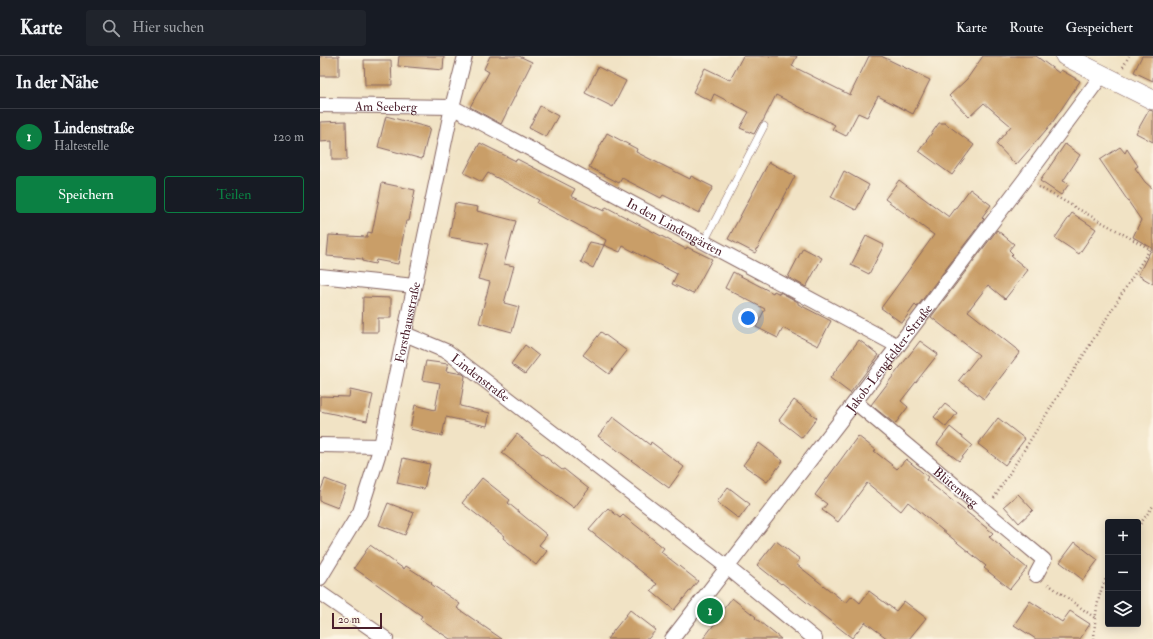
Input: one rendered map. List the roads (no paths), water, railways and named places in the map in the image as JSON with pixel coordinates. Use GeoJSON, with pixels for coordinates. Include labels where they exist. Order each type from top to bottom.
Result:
{"type":"FeatureCollection","features":[{"type":"Feature","properties":{"kind":"street","name":"Forsthausstraße"},"geometry":{"type":"LineString","coordinates":[[320,578],[360,512],[381,446],[452,108],[465,56]]}},
{"type":"Feature","properties":{"kind":"street"},"geometry":{"type":"LineString","coordinates":[[1065,56],[1153,100]]}},
{"type":"Feature","properties":{"kind":"street","name":"Jakob-Lengfelder-Straße"},"geometry":{"type":"LineString","coordinates":[[672,639],[726,567],[898,346],[1102,75]]}},
{"type":"Feature","properties":{"kind":"street","name":"Am Seeberg"},"geometry":{"type":"LineString","coordinates":[[320,106],[452,108]]}},
{"type":"Feature","properties":{"kind":"street","name":"In den Lindengärten"},"geometry":{"type":"LineString","coordinates":[[452,108],[898,346]]}},
{"type":"Feature","properties":{"kind":"street"},"geometry":{"type":"LineString","coordinates":[[320,276],[414,286]]}},
{"type":"Feature","properties":{"kind":"street","name":"Lindenstraße"},"geometry":{"type":"LineString","coordinates":[[405,334],[448,352],[726,567],[815,639]]}},
{"type":"Feature","properties":{"kind":"street","name":"Blütenweg"},"geometry":{"type":"LineString","coordinates":[[855,402],[1044,560],[1036,576]]}},
{"type":"Feature","properties":{"kind":"street"},"geometry":{"type":"LineString","coordinates":[[320,445],[381,446]]}},
{"type":"Feature","properties":{"kind":"street"},"geometry":{"type":"LineString","coordinates":[[320,593],[386,639]]}},
{"type":"Feature","properties":{"kind":"lane"},"geometry":{"type":"LineString","coordinates":[[704,242],[764,126]]}},
{"type":"Feature","properties":{"kind":"place","name":"Lindenstraße"},"geometry":{"type":"Point","coordinates":[710,611]}}]}
